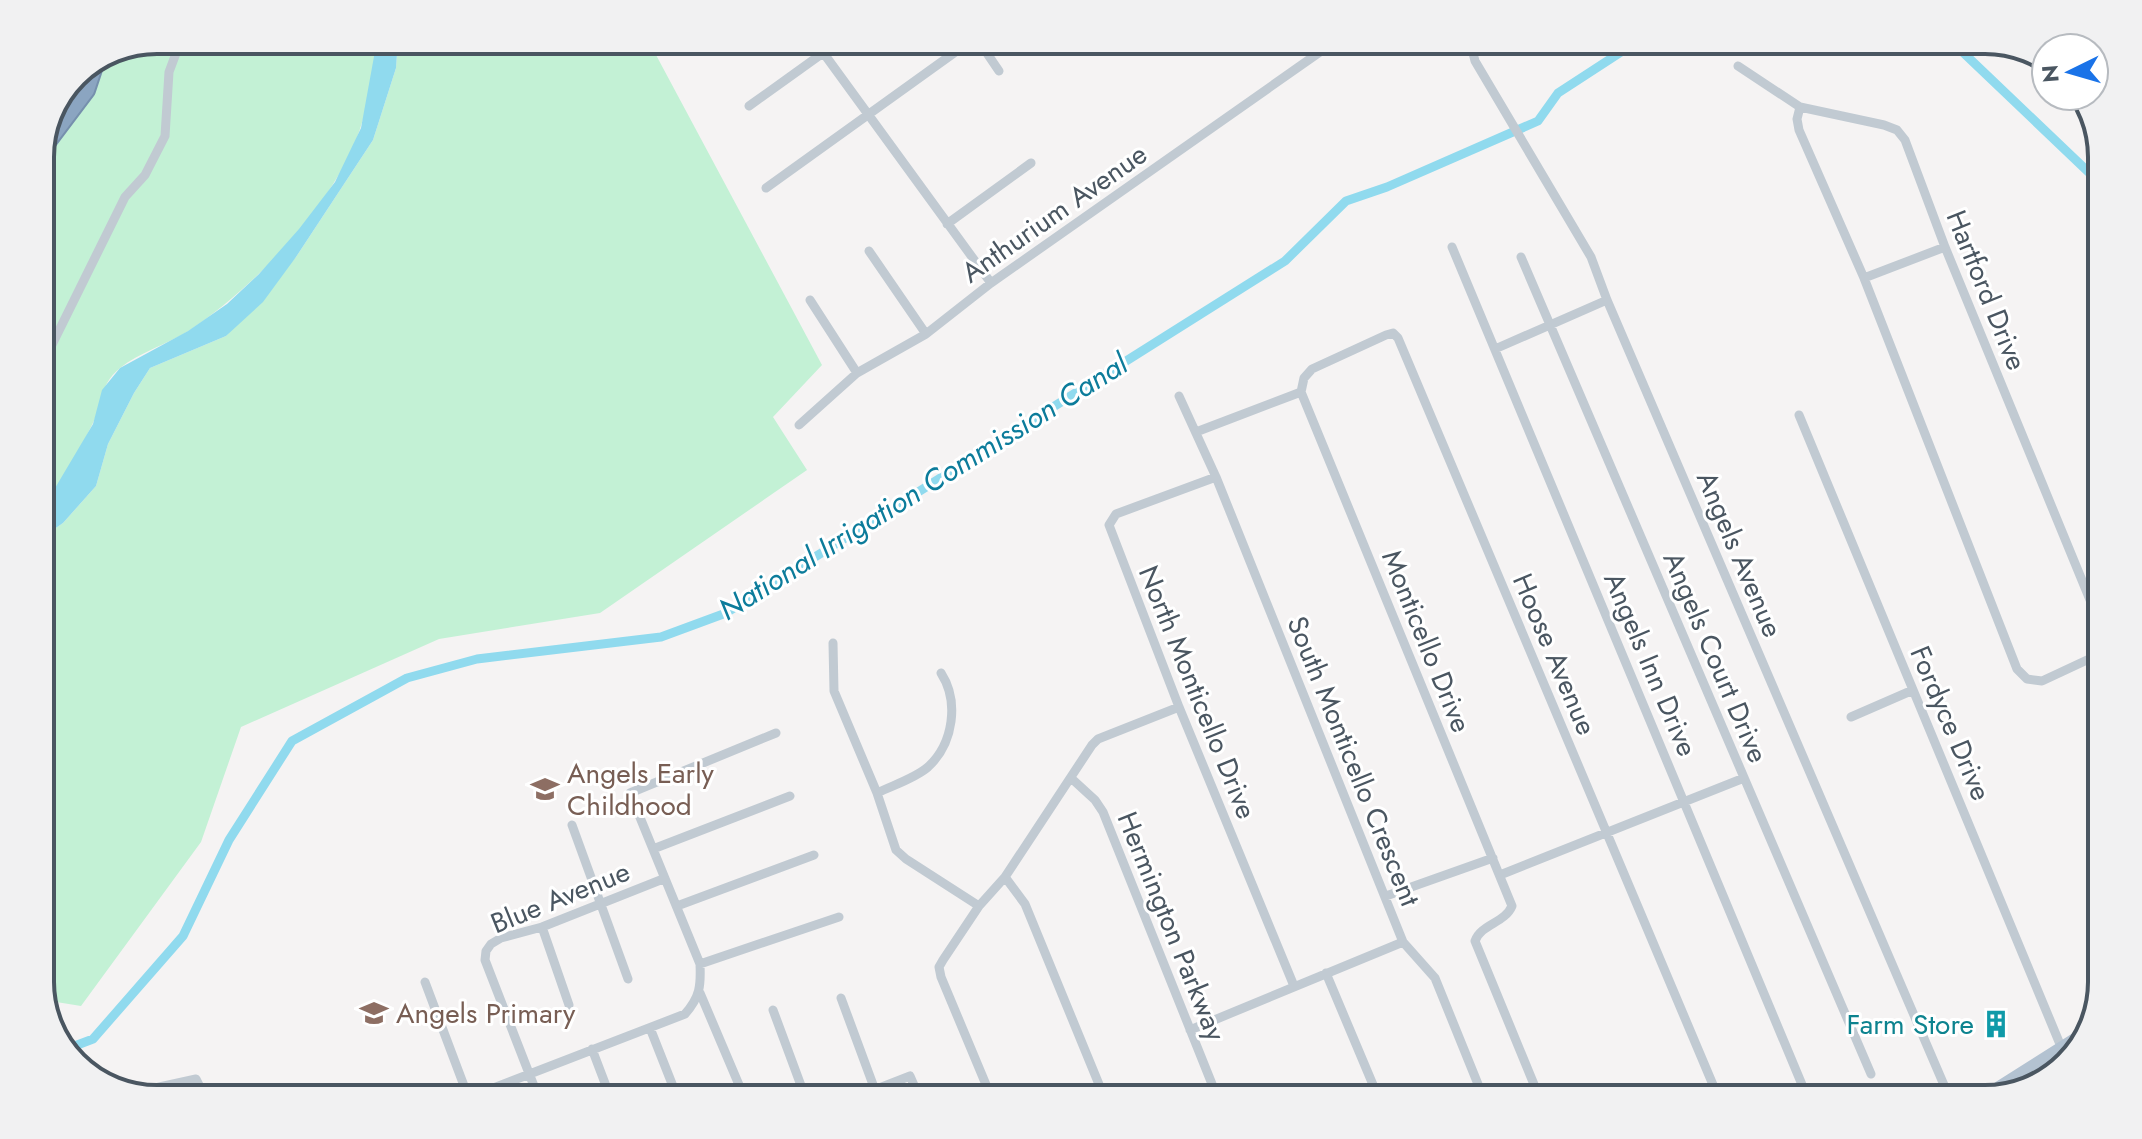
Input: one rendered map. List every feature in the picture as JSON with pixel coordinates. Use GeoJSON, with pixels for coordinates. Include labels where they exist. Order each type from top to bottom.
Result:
{"type":"FeatureCollection","features":[{"type":"Feature","properties":{"kind":"highway"},"geometry":{"type":"LineString","coordinates":[[60,124],[86,90],[89,80]]}},
{"type":"Feature","properties":{"kind":"main road"},"geometry":{"type":"LineString","coordinates":[[2033,1073],[2062,1049]]}},
{"type":"Feature","properties":{"kind":"street"},"geometry":{"type":"LineString","coordinates":[[54,341],[125,197],[145,175],[165,136],[169,72],[176,54]]}},
{"type":"Feature","properties":{"kind":"street"},"geometry":{"type":"LineString","coordinates":[[749,106],[820,54]]}},
{"type":"Feature","properties":{"kind":"street"},"geometry":{"type":"LineString","coordinates":[[824,54],[991,283]]}},
{"type":"Feature","properties":{"kind":"street"},"geometry":{"type":"LineString","coordinates":[[766,188],[955,54]]}},
{"type":"Feature","properties":{"kind":"street"},"geometry":{"type":"LineString","coordinates":[[986,54],[999,71]]}},
{"type":"Feature","properties":{"kind":"street","name":"Anthurium Avenue"},"geometry":{"type":"LineString","coordinates":[[799,425],[857,373],[926,334],[991,283],[1317,54]]}},
{"type":"Feature","properties":{"kind":"street","name":"Angels Avenue"},"geometry":{"type":"LineString","coordinates":[[1473,54],[1591,257],[1944,1085]]}},
{"type":"Feature","properties":{"kind":"street","name":"Hartford Drive"},"geometry":{"type":"LineString","coordinates":[[1738,66],[1800,107],[1897,130],[1905,140],[1945,247],[2088,595]]}},
{"type":"Feature","properties":{"kind":"street"},"geometry":{"type":"LineString","coordinates":[[1800,107],[1797,119],[1799,130],[1864,278],[2017,669],[2027,679],[2042,681],[2088,660]]}},
{"type":"Feature","properties":{"kind":"street"},"geometry":{"type":"LineString","coordinates":[[947,224],[1031,163]]}},
{"type":"Feature","properties":{"kind":"street","name":"Angels Inn Drive"},"geometry":{"type":"LineString","coordinates":[[1452,247],[1802,1085]]}},
{"type":"Feature","properties":{"kind":"street"},"geometry":{"type":"LineString","coordinates":[[1864,278],[1945,247]]}},
{"type":"Feature","properties":{"kind":"street"},"geometry":{"type":"LineString","coordinates":[[869,251],[926,334]]}},
{"type":"Feature","properties":{"kind":"street","name":"Angels Court Drive"},"geometry":{"type":"LineString","coordinates":[[1521,257],[1871,1074]]}},
{"type":"Feature","properties":{"kind":"street"},"geometry":{"type":"LineString","coordinates":[[810,300],[857,373]]}},
{"type":"Feature","properties":{"kind":"street"},"geometry":{"type":"LineString","coordinates":[[1495,349],[1607,300]]}},
{"type":"Feature","properties":{"kind":"street","name":"Hoose Avenue"},"geometry":{"type":"LineString","coordinates":[[1301,392],[1304,378],[1312,369],[1386,335],[1393,333],[1398,338],[1713,1085]]}},
{"type":"Feature","properties":{"kind":"street"},"geometry":{"type":"LineString","coordinates":[[1196,432],[1301,392]]}},
{"type":"Feature","properties":{"kind":"street","name":"Monticello Drive"},"geometry":{"type":"LineString","coordinates":[[1301,392],[1512,906],[1509,914],[1477,934],[1475,941],[1534,1085]]}},
{"type":"Feature","properties":{"kind":"street","name":"South Monticello Crescent"},"geometry":{"type":"LineString","coordinates":[[1179,396],[1216,477],[1403,942],[1435,978],[1478,1085]]}},
{"type":"Feature","properties":{"kind":"street","name":"Fordyce Drive"},"geometry":{"type":"LineString","coordinates":[[1799,415],[2062,1049]]}},
{"type":"Feature","properties":{"kind":"street","name":"North Monticello Drive"},"geometry":{"type":"LineString","coordinates":[[1216,477],[1116,514],[1109,525],[1179,707],[1294,986]]}},
{"type":"Feature","properties":{"kind":"street"},"geometry":{"type":"LineString","coordinates":[[833,643],[834,691],[877,793],[896,850],[979,906]]}},
{"type":"Feature","properties":{"kind":"street"},"geometry":{"type":"LineString","coordinates":[[877,793],[930,765],[944,744],[950,729],[953,705],[949,686],[941,673]]}},
{"type":"Feature","properties":{"kind":"street"},"geometry":{"type":"LineString","coordinates":[[1851,717],[1913,690]]}},
{"type":"Feature","properties":{"kind":"street"},"geometry":{"type":"LineString","coordinates":[[986,1085],[939,967],[979,906],[1005,877],[1098,739],[1179,707]]}},
{"type":"Feature","properties":{"kind":"street"},"geometry":{"type":"LineString","coordinates":[[739,1085],[700,993],[700,964],[630,793],[776,733]]}},
{"type":"Feature","properties":{"kind":"street","name":"Hermington Parkway"},"geometry":{"type":"LineString","coordinates":[[1071,778],[1103,812],[1212,1085]]}},
{"type":"Feature","properties":{"kind":"street"},"geometry":{"type":"LineString","coordinates":[[1500,875],[1744,778]]}},
{"type":"Feature","properties":{"kind":"street"},"geometry":{"type":"LineString","coordinates":[[653,849],[790,796]]}},
{"type":"Feature","properties":{"kind":"street"},"geometry":{"type":"LineString","coordinates":[[572,825],[628,979]]}},
{"type":"Feature","properties":{"kind":"street"},"geometry":{"type":"LineString","coordinates":[[677,906],[814,855]]}},
{"type":"Feature","properties":{"kind":"street"},"geometry":{"type":"LineString","coordinates":[[1386,896],[1493,858]]}},
{"type":"Feature","properties":{"kind":"street"},"geometry":{"type":"LineString","coordinates":[[1005,877],[1025,904],[1099,1085]]}},
{"type":"Feature","properties":{"kind":"street","name":"Blue Avenue"},"geometry":{"type":"LineString","coordinates":[[533,1085],[485,960],[491,944],[601,905],[663,879]]}},
{"type":"Feature","properties":{"kind":"street"},"geometry":{"type":"LineString","coordinates":[[700,964],[839,917]]}},
{"type":"Feature","properties":{"kind":"street"},"geometry":{"type":"LineString","coordinates":[[542,927],[569,1005]]}},
{"type":"Feature","properties":{"kind":"street"},"geometry":{"type":"LineString","coordinates":[[1190,1030],[1403,942]]}},
{"type":"Feature","properties":{"kind":"street"},"geometry":{"type":"LineString","coordinates":[[1326,973],[1373,1085]]}},
{"type":"Feature","properties":{"kind":"street"},"geometry":{"type":"LineString","coordinates":[[425,982],[463,1085]]}},
{"type":"Feature","properties":{"kind":"street"},"geometry":{"type":"LineString","coordinates":[[501,1085],[685,1014],[700,993]]}},
{"type":"Feature","properties":{"kind":"street"},"geometry":{"type":"LineString","coordinates":[[841,998],[873,1085]]}},
{"type":"Feature","properties":{"kind":"street"},"geometry":{"type":"LineString","coordinates":[[773,1010],[801,1085]]}},
{"type":"Feature","properties":{"kind":"street"},"geometry":{"type":"LineString","coordinates":[[650,1028],[672,1085]]}},
{"type":"Feature","properties":{"kind":"street"},"geometry":{"type":"LineString","coordinates":[[592,1049],[606,1085]]}},
{"type":"Feature","properties":{"kind":"street"},"geometry":{"type":"LineString","coordinates":[[888,1085],[910,1076],[914,1085]]}},
{"type":"Feature","properties":{"kind":"street"},"geometry":{"type":"LineString","coordinates":[[169,1085],[196,1079],[199,1085]]}},
{"type":"Feature","properties":{"kind":"green space"},"geometry":{"type":"Polygon","coordinates":[[[375,54],[360,129],[348,157],[313,214],[266,267],[215,312],[190,330],[120,368],[104,389],[86,437],[54,491],[54,150],[58,130],[75,94],[106,68],[124,59],[144,55],[375,54]]]}},
{"type":"Feature","properties":{"kind":"green space"},"geometry":{"type":"Polygon","coordinates":[[[397,54],[655,54],[822,365],[773,417],[807,470],[600,613],[439,639],[241,727],[201,842],[81,1006],[56,1002],[54,529],[96,486],[108,444],[150,368],[226,336],[296,257],[373,140],[396,68],[397,54]]]}},
{"type":"Feature","properties":{"kind":"water"},"geometry":{"type":"Polygon","coordinates":[[[374,54],[397,54],[396,68],[373,140],[296,257],[263,302],[226,336],[150,368],[108,444],[96,486],[54,529],[54,490],[93,424],[102,390],[120,368],[188,331],[227,304],[259,274],[335,182],[361,128],[374,54]]]}},
{"type":"Feature","properties":{"kind":"waterway","name":"National Irrigation Commission Canal"},"geometry":{"type":"LineString","coordinates":[[76,1045],[93,1039],[183,936],[229,840],[292,741],[407,678],[477,659],[661,637],[726,613],[1285,261],[1346,201],[1387,187],[1538,121],[1558,93],[1618,54]]}},
{"type":"Feature","properties":{"kind":"waterway","name":"National Irrigation Commission Canal"},"geometry":{"type":"LineString","coordinates":[[1965,54],[2088,172]]}},
{"type":"Feature","properties":{"kind":"place","name":"Angels Early Childhood"},"geometry":{"type":"Point","coordinates":[545,789]}},
{"type":"Feature","properties":{"kind":"place","name":"Angels Primary"},"geometry":{"type":"Point","coordinates":[374,1013]}},
{"type":"Feature","properties":{"kind":"place","name":"Farm Store"},"geometry":{"type":"Point","coordinates":[1996,1024]}}]}
